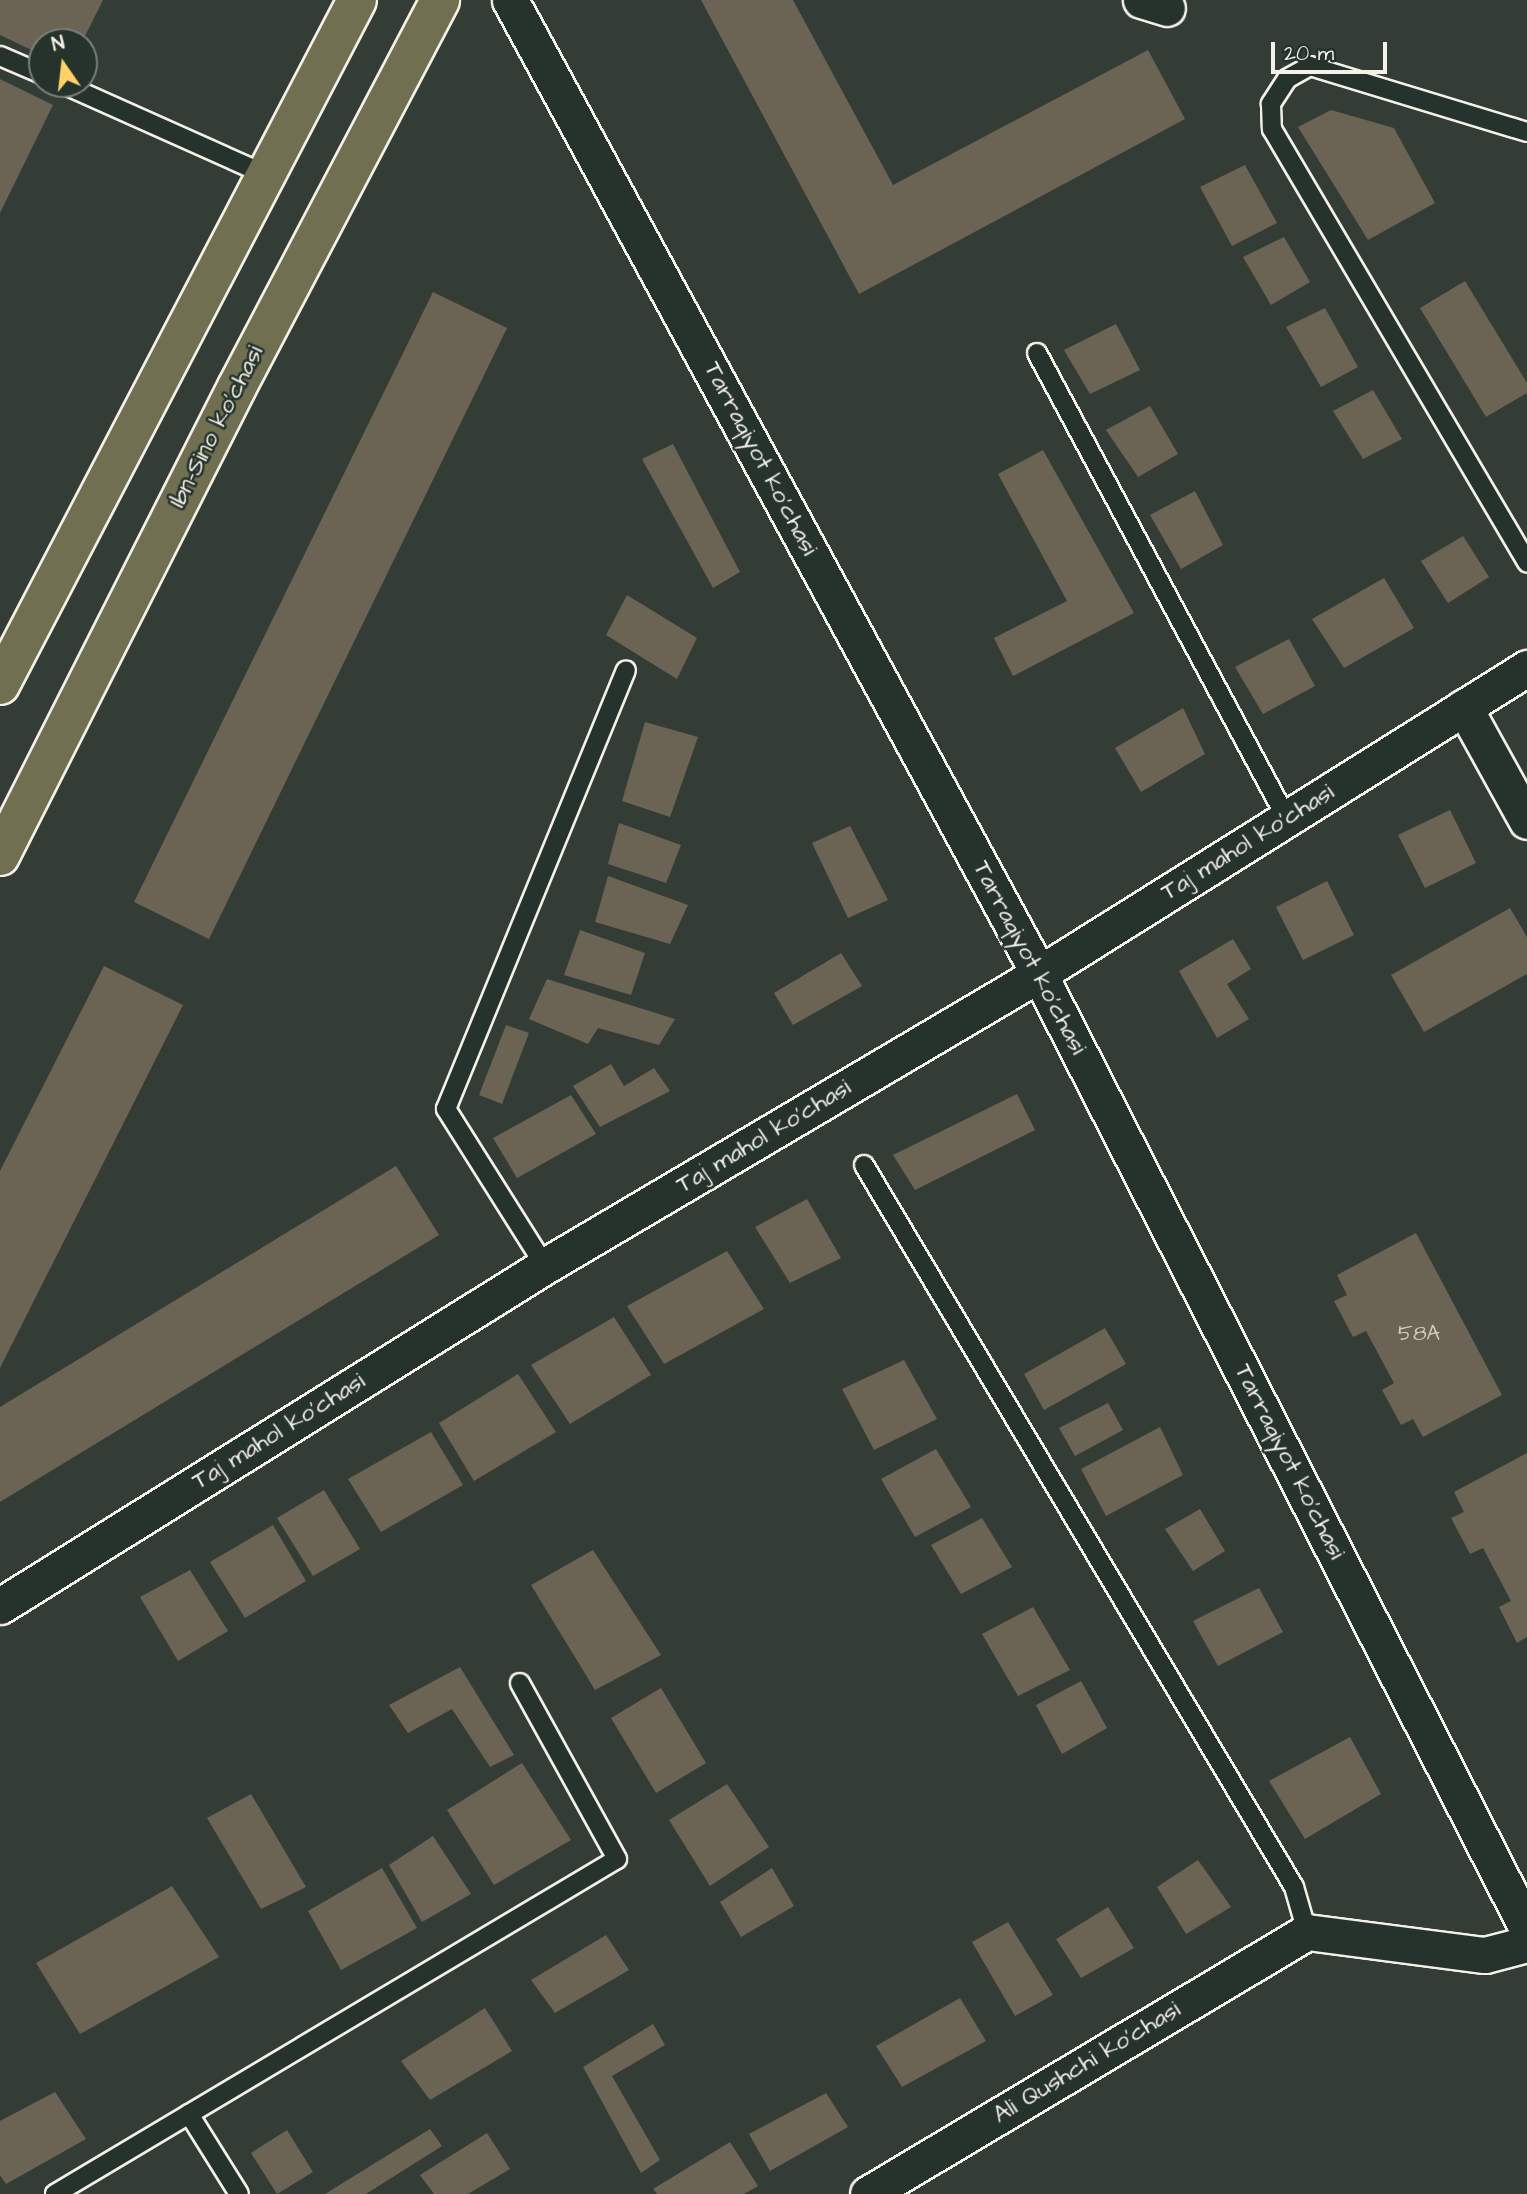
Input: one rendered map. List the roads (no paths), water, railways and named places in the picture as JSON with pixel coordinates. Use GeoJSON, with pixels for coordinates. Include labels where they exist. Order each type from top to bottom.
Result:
{"type":"FeatureCollection","features":[{"type":"Feature","properties":{"kind":"main road"},"geometry":{"type":"LineString","coordinates":[[0,685],[357,0]]}},
{"type":"Feature","properties":{"kind":"main road","name":"Ibn-Sino ko'chasi"},"geometry":{"type":"LineString","coordinates":[[0,856],[237,387],[440,0]]}},
{"type":"Feature","properties":{"kind":"street","name":"Tarraqiyot ko'chasi"},"geometry":{"type":"LineString","coordinates":[[510,0],[1039,974],[1527,1928]]}},
{"type":"Feature","properties":{"kind":"street","name":"Taj mahol ko'chasi"},"geometry":{"type":"LineString","coordinates":[[0,1606],[545,1266],[1039,974],[1527,668]]}},
{"type":"Feature","properties":{"kind":"street"},"geometry":{"type":"LineString","coordinates":[[1464,707],[1527,821]]}},
{"type":"Feature","properties":{"kind":"street"},"geometry":{"type":"LineString","coordinates":[[1307,1932],[1485,1955],[1527,1944]]}},
{"type":"Feature","properties":{"kind":"street","name":"Ali Qushchi ko'chasi"},"geometry":{"type":"LineString","coordinates":[[868,2194],[1307,1932]]}},
{"type":"Feature","properties":{"kind":"lane"},"geometry":{"type":"LineString","coordinates":[[0,56],[28,68]]}},
{"type":"Feature","properties":{"kind":"lane"},"geometry":{"type":"LineString","coordinates":[[1527,132],[1310,66],[1287,79],[1271,104],[1272,129],[1527,562]]}},
{"type":"Feature","properties":{"kind":"lane"},"geometry":{"type":"LineString","coordinates":[[94,98],[264,174]]}},
{"type":"Feature","properties":{"kind":"lane"},"geometry":{"type":"LineString","coordinates":[[1037,353],[1287,819]]}},
{"type":"Feature","properties":{"kind":"lane"},"geometry":{"type":"LineString","coordinates":[[545,1266],[446,1109],[626,670]]}},
{"type":"Feature","properties":{"kind":"lane"},"geometry":{"type":"LineString","coordinates":[[864,1165],[1294,1887],[1307,1932]]}},
{"type":"Feature","properties":{"kind":"lane"},"geometry":{"type":"LineString","coordinates":[[55,2194],[617,1859],[520,1683]]}},
{"type":"Feature","properties":{"kind":"lane"},"geometry":{"type":"LineString","coordinates":[[189,2114],[239,2194]]}}]}
